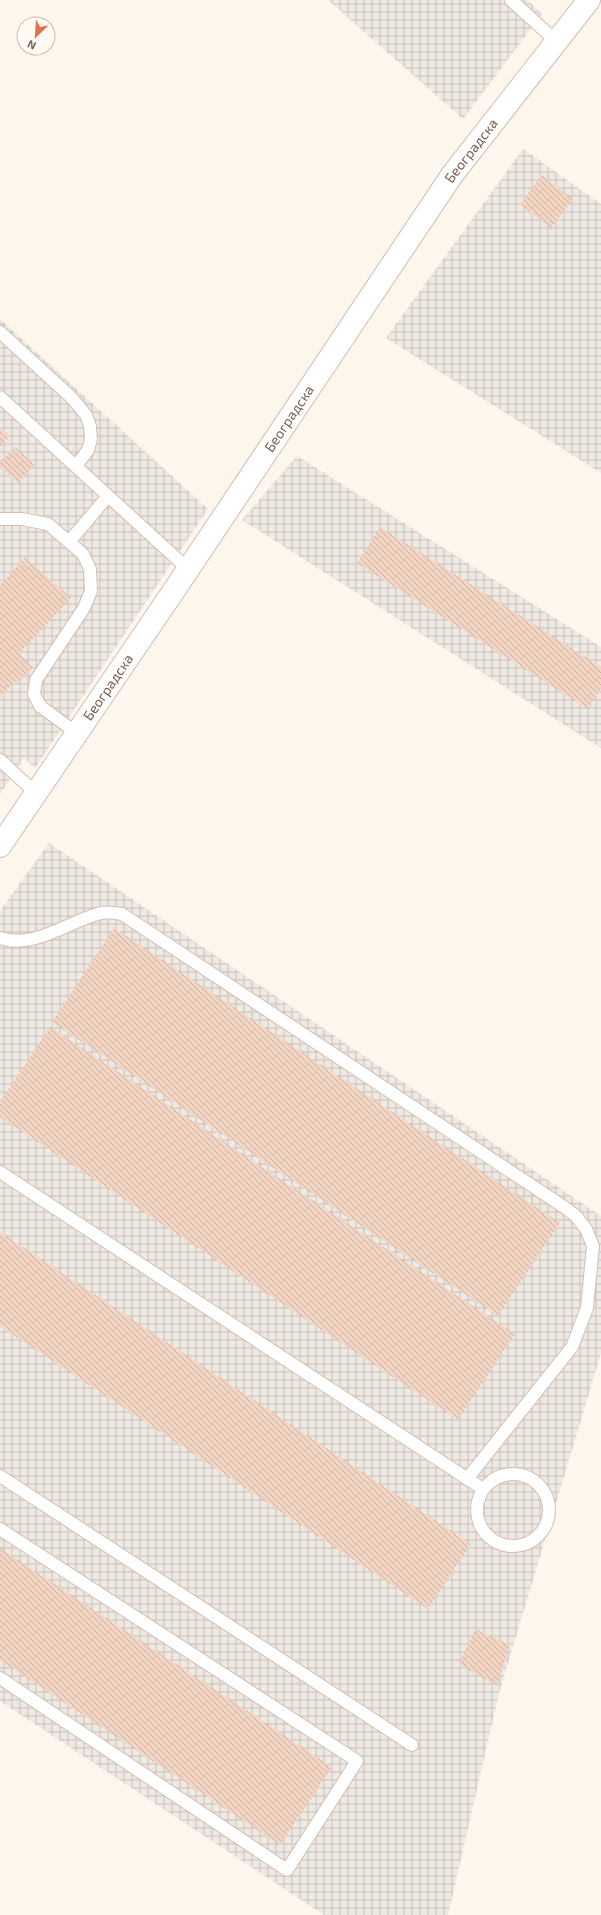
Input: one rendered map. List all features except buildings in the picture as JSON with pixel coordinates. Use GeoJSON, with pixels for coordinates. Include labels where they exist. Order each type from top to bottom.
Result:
{"type":"FeatureCollection","features":[{"type":"Feature","properties":{"kind":"street","name":"Београдска"},"geometry":{"type":"LineString","coordinates":[[0,846],[78,734],[452,175],[589,0]]}},
{"type":"Feature","properties":{"kind":"lane"},"geometry":{"type":"LineString","coordinates":[[511,0],[556,41]]}},
{"type":"Feature","properties":{"kind":"lane"},"geometry":{"type":"LineString","coordinates":[[0,332],[72,398],[86,416],[90,426],[91,439],[88,450],[76,466]]}},
{"type":"Feature","properties":{"kind":"lane"},"geometry":{"type":"LineString","coordinates":[[0,397],[188,569]]}},
{"type":"Feature","properties":{"kind":"lane"},"geometry":{"type":"LineString","coordinates":[[70,542],[108,496]]}},
{"type":"Feature","properties":{"kind":"lane"},"geometry":{"type":"LineString","coordinates":[[0,519],[22,519],[48,524],[83,554],[90,569],[91,592],[84,608],[36,680],[34,694],[40,706],[78,734]]}},
{"type":"Feature","properties":{"kind":"lane"},"geometry":{"type":"LineString","coordinates":[[2,764],[37,794]]}},
{"type":"Feature","properties":{"kind":"lane"},"geometry":{"type":"LineString","coordinates":[[0,938],[9,941],[26,941],[102,913],[122,914],[512,1171],[576,1216],[586,1229],[593,1246],[587,1308],[572,1347],[467,1479]]}},
{"type":"Feature","properties":{"kind":"lane"},"geometry":{"type":"LineString","coordinates":[[0,1172],[483,1489]]}},
{"type":"Feature","properties":{"kind":"lane"},"geometry":{"type":"LineString","coordinates":[[520,1475],[538,1484],[548,1502],[547,1522],[536,1539],[516,1546],[496,1542],[481,1528],[476,1509],[483,1489],[499,1476],[520,1475]]}},
{"type":"Feature","properties":{"kind":"lane"},"geometry":{"type":"LineString","coordinates":[[0,1476],[412,1745]]}},
{"type":"Feature","properties":{"kind":"lane"},"geometry":{"type":"LineString","coordinates":[[0,1529],[357,1762],[287,1870],[0,1678]]}},
{"type":"Feature","properties":{"kind":"shaded area"},"geometry":{"type":"Polygon","coordinates":[[[328,0],[527,0],[542,14],[463,119],[328,0]]]}},
{"type":"Feature","properties":{"kind":"shaded area"},"geometry":{"type":"Polygon","coordinates":[[[523,149],[601,204],[601,473],[386,338],[523,149]]]}},
{"type":"Feature","properties":{"kind":"shaded area"},"geometry":{"type":"Polygon","coordinates":[[[0,319],[208,509],[35,768],[24,758],[0,794],[0,319]]]}},
{"type":"Feature","properties":{"kind":"shaded area"},"geometry":{"type":"Polygon","coordinates":[[[297,456],[601,647],[601,748],[242,520],[297,456]]]}},
{"type":"Feature","properties":{"kind":"shaded area"},"geometry":{"type":"Polygon","coordinates":[[[49,843],[601,1216],[601,1353],[499,1693],[448,1915],[324,1915],[0,1701],[0,911],[49,843]]]}}]}
